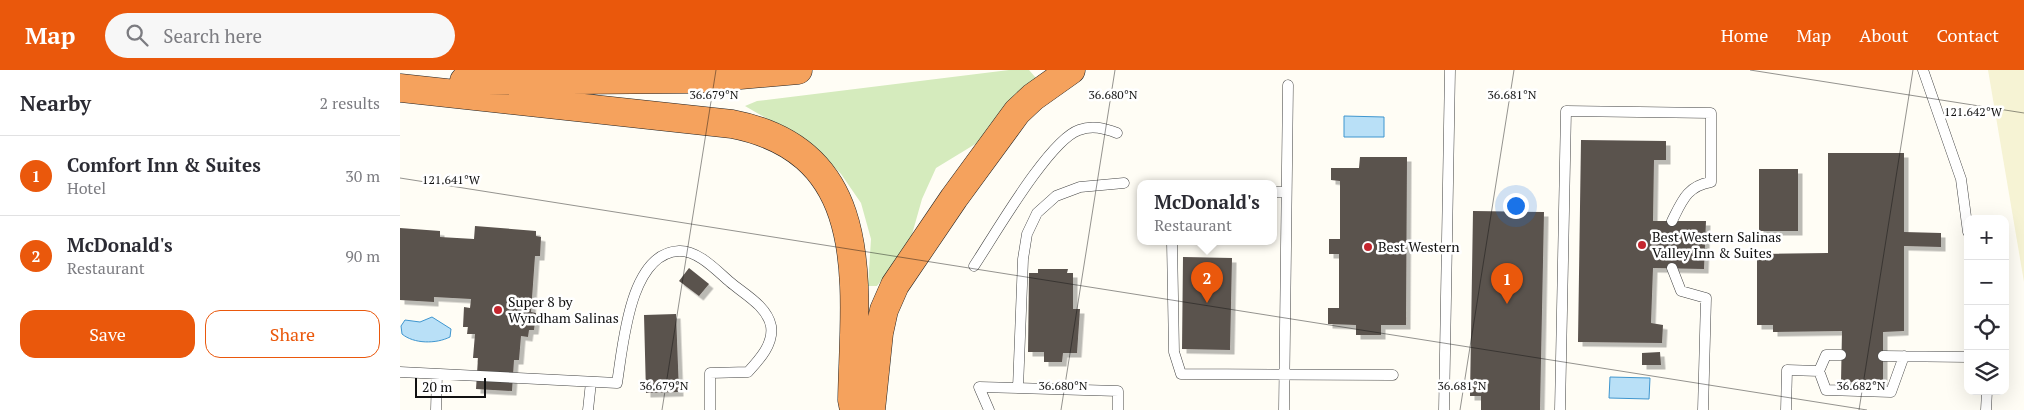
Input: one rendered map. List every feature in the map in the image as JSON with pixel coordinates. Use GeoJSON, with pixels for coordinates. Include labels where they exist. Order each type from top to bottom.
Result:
{"type":"FeatureCollection","features":[{"type":"Feature","properties":{"kind":"highway"},"geometry":{"type":"LineString","coordinates":[[400,80],[695,79],[798,70]]}},
{"type":"Feature","properties":{"kind":"highway"},"geometry":{"type":"LineString","coordinates":[[872,410],[879,333],[884,310],[895,285],[954,198],[1017,112],[1039,91],[1071,70]]}},
{"type":"Feature","properties":{"kind":"highway"},"geometry":{"type":"LineString","coordinates":[[400,88],[732,124],[750,127],[773,136],[796,150],[818,170],[838,199],[848,230],[853,266],[852,400],[854,410]]}},
{"type":"Feature","properties":{"kind":"lane"},"geometry":{"type":"LineString","coordinates":[[1444,410],[1450,70]]}},
{"type":"Feature","properties":{"kind":"lane"},"geometry":{"type":"LineString","coordinates":[[1923,70],[1961,179],[1966,215]]}},
{"type":"Feature","properties":{"kind":"lane"},"geometry":{"type":"LineString","coordinates":[[1284,410],[1288,84]]}},
{"type":"Feature","properties":{"kind":"lane"},"geometry":{"type":"LineString","coordinates":[[1560,410],[1566,111],[1710,113],[1711,182],[1698,184],[1684,198],[1672,221]]}},
{"type":"Feature","properties":{"kind":"lane"},"geometry":{"type":"LineString","coordinates":[[974,266],[1043,162],[1064,138],[1078,130],[1089,127],[1099,127],[1117,133]]}},
{"type":"Feature","properties":{"kind":"lane"},"geometry":{"type":"LineString","coordinates":[[1018,388],[1023,258],[1027,234],[1037,213],[1056,196],[1080,187],[1124,183]]}},
{"type":"Feature","properties":{"kind":"lane"},"geometry":{"type":"LineString","coordinates":[[1277,192],[1286,192]]}},
{"type":"Feature","properties":{"kind":"lane"},"geometry":{"type":"LineString","coordinates":[[1172,245],[1174,352],[1181,374],[1393,375]]}},
{"type":"Feature","properties":{"kind":"lane"},"geometry":{"type":"LineString","coordinates":[[400,372],[617,383],[630,304],[641,278],[660,257],[680,250],[700,257],[766,311],[771,327],[765,353],[748,372],[710,373],[710,410]]}},
{"type":"Feature","properties":{"kind":"lane"},"geometry":{"type":"LineString","coordinates":[[1672,268],[1681,291],[1706,298],[1703,410]]}},
{"type":"Feature","properties":{"kind":"lane"},"geometry":{"type":"LineString","coordinates":[[1842,355],[1826,355],[1819,371],[1826,390],[1891,392],[1904,356]]}},
{"type":"Feature","properties":{"kind":"lane"},"geometry":{"type":"LineString","coordinates":[[1883,356],[1964,357]]}},
{"type":"Feature","properties":{"kind":"lane"},"geometry":{"type":"LineString","coordinates":[[1786,410],[1787,370],[1819,371]]}},
{"type":"Feature","properties":{"kind":"lane"},"geometry":{"type":"LineString","coordinates":[[436,410],[437,374]]}},
{"type":"Feature","properties":{"kind":"lane"},"geometry":{"type":"LineString","coordinates":[[588,410],[591,382]]}},
{"type":"Feature","properties":{"kind":"lane"},"geometry":{"type":"LineString","coordinates":[[989,410],[979,387],[1118,391],[1118,410]]}},
{"type":"Feature","properties":{"kind":"lane"},"geometry":{"type":"LineString","coordinates":[[1986,410],[1987,395]]}},
{"type":"Feature","properties":{"kind":"shaded area"},"geometry":{"type":"Polygon","coordinates":[[[1988,70],[2024,70],[2024,282],[1988,70]]]}},
{"type":"Feature","properties":{"kind":"green space"},"geometry":{"type":"Polygon","coordinates":[[[1009,70],[1029,70],[1036,78],[977,143],[936,168],[922,199],[909,245],[877,286],[868,286],[871,239],[861,203],[841,174],[813,145],[745,106],[757,101],[1009,70]]]}},
{"type":"Feature","properties":{"kind":"water"},"geometry":{"type":"Polygon","coordinates":[[[1344,116],[1384,117],[1384,137],[1344,137],[1344,116]]]}},
{"type":"Feature","properties":{"kind":"water"},"geometry":{"type":"Polygon","coordinates":[[[432,317],[451,329],[450,337],[438,341],[425,342],[413,340],[402,334],[401,326],[405,320],[420,322],[432,317]]]}},
{"type":"Feature","properties":{"kind":"water"},"geometry":{"type":"Polygon","coordinates":[[[1610,377],[1650,378],[1649,399],[1609,398],[1610,377]]]}},
{"type":"Feature","properties":{"kind":"building","name":"Best Western Salinas Valley Inn & Suites"},"geometry":{"type":"Polygon","coordinates":[[[1581,140],[1666,141],[1666,160],[1654,160],[1653,221],[1706,221],[1704,269],[1653,268],[1651,323],[1663,325],[1662,343],[1578,342],[1581,140]]]}},
{"type":"Feature","properties":{"kind":"building"},"geometry":{"type":"Polygon","coordinates":[[[1828,153],[1904,153],[1904,232],[1941,233],[1941,247],[1904,246],[1904,331],[1883,332],[1883,383],[1841,382],[1842,331],[1773,332],[1773,325],[1757,325],[1757,254],[1828,253],[1828,153]]]}},
{"type":"Feature","properties":{"kind":"building","name":"Best Western"},"geometry":{"type":"Polygon","coordinates":[[[1360,157],[1407,157],[1406,325],[1381,325],[1381,335],[1356,335],[1356,325],[1328,324],[1328,308],[1339,308],[1339,254],[1329,254],[1329,239],[1340,239],[1340,181],[1331,180],[1331,168],[1359,168],[1360,157]]]}},
{"type":"Feature","properties":{"kind":"building"},"geometry":{"type":"Polygon","coordinates":[[[1759,169],[1798,169],[1798,231],[1759,231],[1759,169]]]}},
{"type":"Feature","properties":{"kind":"building"},"geometry":{"type":"Polygon","coordinates":[[[1473,211],[1544,212],[1540,410],[1481,410],[1481,396],[1470,396],[1473,211]]]}},
{"type":"Feature","properties":{"kind":"building","name":"Super 8 by Wyndham Salinas"},"geometry":{"type":"Polygon","coordinates":[[[475,226],[536,231],[536,236],[541,237],[540,256],[535,256],[531,312],[536,313],[534,330],[529,330],[528,337],[521,336],[519,360],[514,360],[512,391],[476,389],[478,358],[473,358],[475,334],[467,334],[468,327],[463,327],[464,307],[470,308],[471,299],[434,297],[434,302],[400,300],[400,228],[440,231],[440,237],[474,239],[475,226]]]}},
{"type":"Feature","properties":{"kind":"building"},"geometry":{"type":"Polygon","coordinates":[[[1183,257],[1232,258],[1230,350],[1182,349],[1183,257]]]}},
{"type":"Feature","properties":{"kind":"building"},"geometry":{"type":"Polygon","coordinates":[[[689,268],[709,284],[699,296],[679,281],[689,268]]]}},
{"type":"Feature","properties":{"kind":"building"},"geometry":{"type":"Polygon","coordinates":[[[1038,269],[1068,269],[1067,273],[1073,273],[1073,309],[1080,309],[1077,353],[1063,353],[1062,362],[1044,362],[1044,352],[1028,352],[1029,273],[1038,273],[1038,269]]]}},
{"type":"Feature","properties":{"kind":"building"},"geometry":{"type":"Polygon","coordinates":[[[676,314],[679,392],[646,393],[644,315],[676,314]]]}},
{"type":"Feature","properties":{"kind":"building"},"geometry":{"type":"Polygon","coordinates":[[[1660,352],[1661,365],[1642,365],[1642,353],[1660,352]]]}},
{"type":"Feature","properties":{"kind":"place","name":"Best Western Salinas Valley Inn & Suites"},"geometry":{"type":"Point","coordinates":[1642,245]}},
{"type":"Feature","properties":{"kind":"place","name":"Best Western"},"geometry":{"type":"Point","coordinates":[1368,247]}},
{"type":"Feature","properties":{"kind":"place","name":"McDonald's"},"geometry":{"type":"Point","coordinates":[1207,303]}},
{"type":"Feature","properties":{"kind":"place","name":"Comfort Inn & Suites"},"geometry":{"type":"Point","coordinates":[1507,304]}},
{"type":"Feature","properties":{"kind":"place","name":"Super 8 by Wyndham Salinas"},"geometry":{"type":"Point","coordinates":[498,310]}}]}
